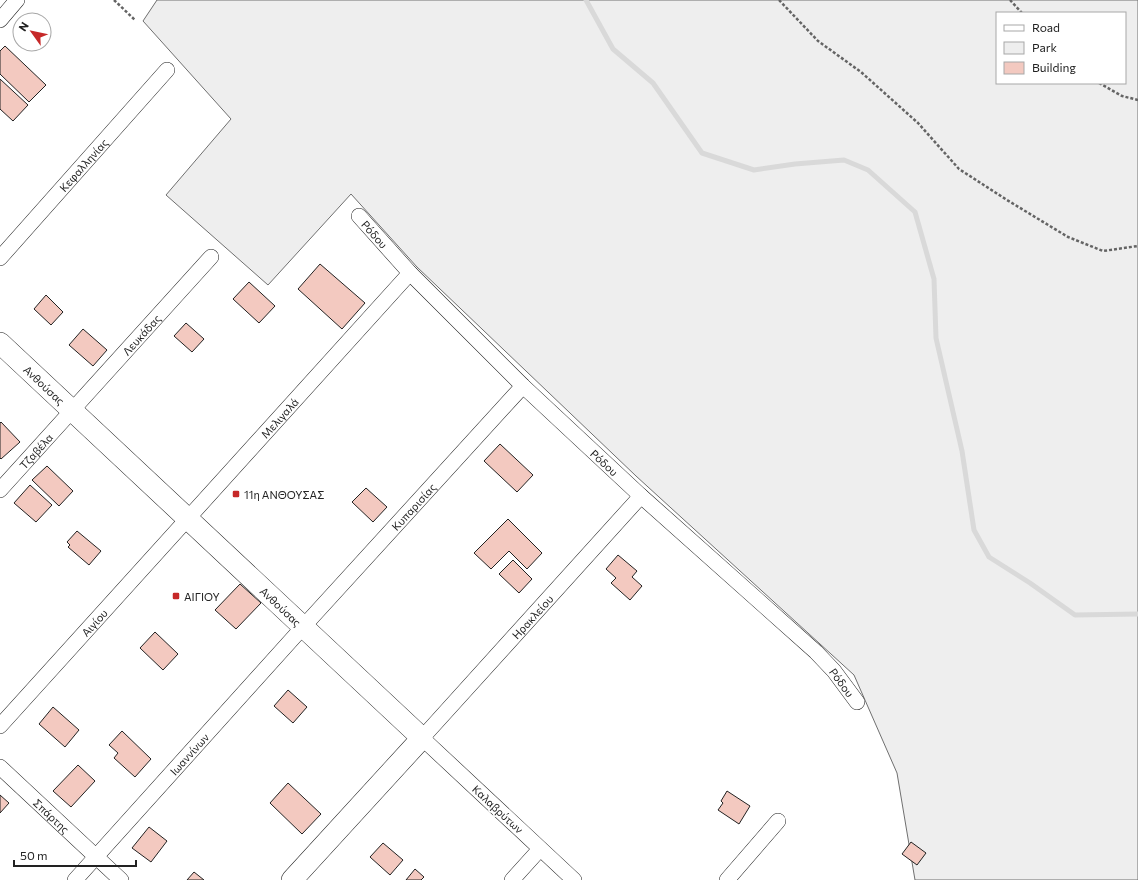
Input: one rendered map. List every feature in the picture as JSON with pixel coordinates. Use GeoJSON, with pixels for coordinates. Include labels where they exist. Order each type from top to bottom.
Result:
{"type":"FeatureCollection","features":[{"type":"Feature","properties":{"kind":"street"},"geometry":{"type":"LineString","coordinates":[[0,20],[17,0]]}},
{"type":"Feature","properties":{"kind":"street","name":"Κεφαλληνίας"},"geometry":{"type":"LineString","coordinates":[[0,258],[167,70]]}},
{"type":"Feature","properties":{"kind":"street","name":"Ρόδου"},"geometry":{"type":"LineString","coordinates":[[359,216],[410,273],[523,386],[641,496],[816,652],[834,671],[857,702]]}},
{"type":"Feature","properties":{"kind":"street","name":"Λευκάδας"},"geometry":{"type":"LineString","coordinates":[[72,411],[211,257]]}},
{"type":"Feature","properties":{"kind":"street","name":"Μελιγαλά"},"geometry":{"type":"LineString","coordinates":[[187,519],[370,315],[410,273]]}},
{"type":"Feature","properties":{"kind":"street","name":"Ανθούσας"},"geometry":{"type":"LineString","coordinates":[[0,344],[422,738]]}},
{"type":"Feature","properties":{"kind":"street","name":"Κυπαρισίας"},"geometry":{"type":"LineString","coordinates":[[303,627],[523,386]]}},
{"type":"Feature","properties":{"kind":"street","name":"Τζαβέλα"},"geometry":{"type":"LineString","coordinates":[[0,490],[72,411]]}},
{"type":"Feature","properties":{"kind":"street","name":"Ηρακλείου"},"geometry":{"type":"LineString","coordinates":[[422,738],[641,496]]}},
{"type":"Feature","properties":{"kind":"street","name":"Αιγίου"},"geometry":{"type":"LineString","coordinates":[[0,726],[187,519]]}},
{"type":"Feature","properties":{"kind":"street","name":"Ιωαννίνων"},"geometry":{"type":"LineString","coordinates":[[76,880],[303,627]]}},
{"type":"Feature","properties":{"kind":"street"},"geometry":{"type":"LineString","coordinates":[[292,880],[422,738]]}},
{"type":"Feature","properties":{"kind":"street","name":"Καλαβρύτων"},"geometry":{"type":"LineString","coordinates":[[422,738],[574,880]]}},
{"type":"Feature","properties":{"kind":"street","name":"Σπάρτης"},"geometry":{"type":"LineString","coordinates":[[0,767],[121,880]]}},
{"type":"Feature","properties":{"kind":"street"},"geometry":{"type":"LineString","coordinates":[[726,880],[778,821]]}},
{"type":"Feature","properties":{"kind":"street"},"geometry":{"type":"LineString","coordinates":[[512,880],[540,849]]}},
{"type":"Feature","properties":{"kind":"path"},"geometry":{"type":"LineString","coordinates":[[114,0],[135,20]]}},
{"type":"Feature","properties":{"kind":"path"},"geometry":{"type":"LineString","coordinates":[[779,0],[818,41],[861,72],[918,123],[959,169],[1068,237],[1103,251],[1138,246]]}},
{"type":"Feature","properties":{"kind":"path"},"geometry":{"type":"LineString","coordinates":[[1010,0],[1021,12]]}},
{"type":"Feature","properties":{"kind":"path"},"geometry":{"type":"LineString","coordinates":[[1101,84],[1122,96],[1138,100]]}},
{"type":"Feature","properties":{"kind":"green space"},"geometry":{"type":"Polygon","coordinates":[[[157,0],[1138,0],[1138,880],[915,880],[897,773],[854,675],[636,476],[417,267],[351,194],[268,285],[166,195],[231,119],[143,21],[157,0]]]}},
{"type":"Feature","properties":{"kind":"building"},"geometry":{"type":"Polygon","coordinates":[[[5,46],[46,85],[29,102],[0,74],[0,51],[5,46]]]}},
{"type":"Feature","properties":{"kind":"building"},"geometry":{"type":"Polygon","coordinates":[[[0,79],[28,105],[13,121],[0,109],[0,79]]]}},
{"type":"Feature","properties":{"kind":"building"},"geometry":{"type":"Polygon","coordinates":[[[320,264],[365,303],[342,329],[298,289],[320,264]]]}},
{"type":"Feature","properties":{"kind":"building"},"geometry":{"type":"Polygon","coordinates":[[[249,282],[275,306],[259,323],[233,299],[249,282]]]}},
{"type":"Feature","properties":{"kind":"building"},"geometry":{"type":"Polygon","coordinates":[[[46,295],[63,312],[51,325],[34,309],[46,295]]]}},
{"type":"Feature","properties":{"kind":"building"},"geometry":{"type":"Polygon","coordinates":[[[186,323],[204,339],[192,352],[174,336],[186,323]]]}},
{"type":"Feature","properties":{"kind":"building"},"geometry":{"type":"Polygon","coordinates":[[[83,329],[107,350],[93,366],[69,345],[83,329]]]}},
{"type":"Feature","properties":{"kind":"building"},"geometry":{"type":"Polygon","coordinates":[[[1,422],[20,442],[1,459],[0,423],[1,422]]]}},
{"type":"Feature","properties":{"kind":"building"},"geometry":{"type":"Polygon","coordinates":[[[500,444],[533,475],[517,492],[484,461],[500,444]]]}},
{"type":"Feature","properties":{"kind":"building"},"geometry":{"type":"Polygon","coordinates":[[[47,466],[73,491],[59,506],[32,480],[47,466]]]}},
{"type":"Feature","properties":{"kind":"building"},"geometry":{"type":"Polygon","coordinates":[[[30,485],[52,505],[36,522],[14,503],[30,485]]]}},
{"type":"Feature","properties":{"kind":"building"},"geometry":{"type":"Polygon","coordinates":[[[366,488],[387,507],[373,522],[352,502],[366,488]]]}},
{"type":"Feature","properties":{"kind":"building"},"geometry":{"type":"Polygon","coordinates":[[[508,519],[542,553],[527,569],[509,551],[491,569],[474,553],[508,519]]]}},
{"type":"Feature","properties":{"kind":"building"},"geometry":{"type":"Polygon","coordinates":[[[77,531],[101,551],[89,565],[68,547],[70,545],[67,542],[77,531]]]}},
{"type":"Feature","properties":{"kind":"building"},"geometry":{"type":"Polygon","coordinates":[[[618,555],[637,571],[632,577],[642,586],[630,600],[611,583],[616,578],[606,569],[618,555]]]}},
{"type":"Feature","properties":{"kind":"building"},"geometry":{"type":"Polygon","coordinates":[[[513,560],[532,579],[519,593],[499,574],[513,560]]]}},
{"type":"Feature","properties":{"kind":"building"},"geometry":{"type":"Polygon","coordinates":[[[240,584],[261,603],[236,629],[215,610],[240,584]]]}},
{"type":"Feature","properties":{"kind":"building"},"geometry":{"type":"Polygon","coordinates":[[[155,632],[178,654],[163,670],[140,648],[155,632]]]}},
{"type":"Feature","properties":{"kind":"building"},"geometry":{"type":"Polygon","coordinates":[[[288,690],[307,707],[293,723],[274,706],[288,690]]]}},
{"type":"Feature","properties":{"kind":"building"},"geometry":{"type":"Polygon","coordinates":[[[53,707],[79,730],[65,747],[39,724],[53,707]]]}},
{"type":"Feature","properties":{"kind":"building"},"geometry":{"type":"Polygon","coordinates":[[[122,731],[151,759],[135,777],[114,758],[118,753],[109,745],[122,731]]]}},
{"type":"Feature","properties":{"kind":"building"},"geometry":{"type":"Polygon","coordinates":[[[78,765],[95,781],[71,807],[53,791],[78,765]]]}},
{"type":"Feature","properties":{"kind":"building"},"geometry":{"type":"Polygon","coordinates":[[[288,783],[321,814],[302,834],[270,803],[288,783]]]}},
{"type":"Feature","properties":{"kind":"building"},"geometry":{"type":"Polygon","coordinates":[[[727,791],[750,806],[739,824],[718,810],[723,803],[721,801],[727,791]]]}},
{"type":"Feature","properties":{"kind":"building"},"geometry":{"type":"Polygon","coordinates":[[[0,795],[9,803],[0,813],[0,795]]]}},
{"type":"Feature","properties":{"kind":"building"},"geometry":{"type":"Polygon","coordinates":[[[149,827],[167,841],[151,862],[132,848],[149,827]]]}},
{"type":"Feature","properties":{"kind":"building"},"geometry":{"type":"Polygon","coordinates":[[[911,842],[926,853],[917,865],[902,854],[911,842]]]}},
{"type":"Feature","properties":{"kind":"building"},"geometry":{"type":"Polygon","coordinates":[[[383,843],[403,860],[390,875],[370,857],[383,843]]]}},
{"type":"Feature","properties":{"kind":"building"},"geometry":{"type":"Polygon","coordinates":[[[415,869],[424,877],[421,880],[406,880],[415,869]]]}},
{"type":"Feature","properties":{"kind":"building"},"geometry":{"type":"Polygon","coordinates":[[[194,872],[204,880],[187,880],[194,872]]]}},
{"type":"Feature","properties":{"kind":"waterway"},"geometry":{"type":"LineString","coordinates":[[586,0],[613,49],[653,83],[702,153],[754,170],[795,164],[844,160],[868,170],[915,212],[934,279],[936,338],[962,451],[974,530],[989,557],[1030,583],[1075,615],[1138,614]]}},
{"type":"Feature","properties":{"kind":"place","name":"11η ΑΝΘΟΥΣΑΣ"},"geometry":{"type":"Point","coordinates":[236,494]}},
{"type":"Feature","properties":{"kind":"place","name":"ΑΙΓΙΟΥ"},"geometry":{"type":"Point","coordinates":[176,596]}}]}
